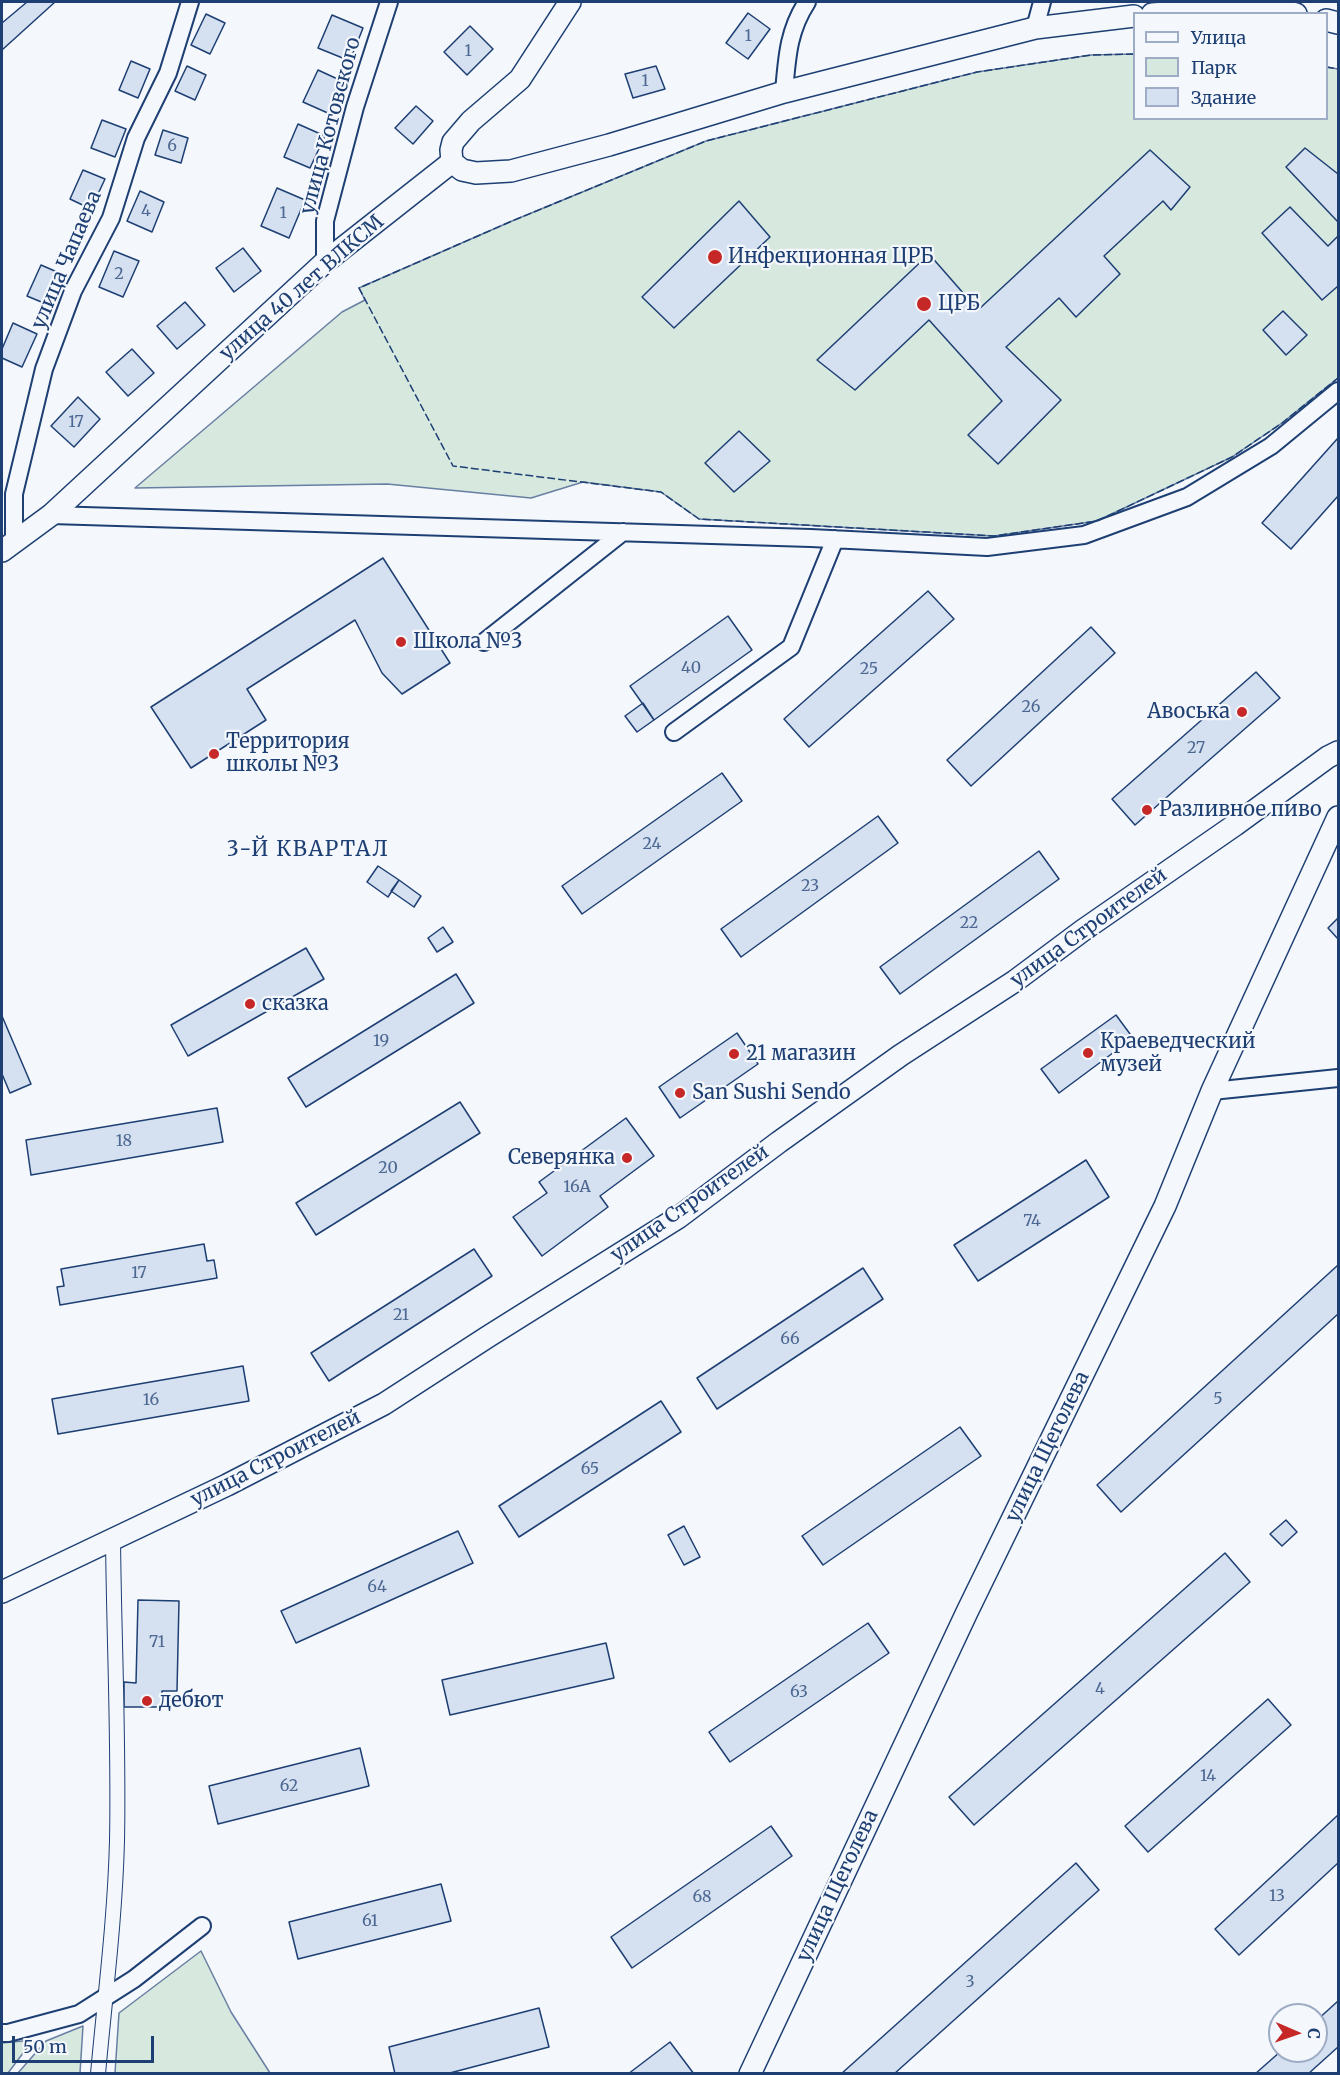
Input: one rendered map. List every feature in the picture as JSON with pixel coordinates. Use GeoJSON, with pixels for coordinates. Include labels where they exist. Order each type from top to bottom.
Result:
{"type":"FeatureCollection","features":[{"type":"Feature","properties":{"kind":"street","name":"улица Чапаева"},"geometry":{"type":"LineString","coordinates":[[8,547],[14,494],[44,369],[73,291],[111,218],[136,138],[168,73],[190,2]]}},
{"type":"Feature","properties":{"kind":"street","name":"улица Котовского"},"geometry":{"type":"LineString","coordinates":[[325,262],[325,221],[355,107],[389,2]]}},
{"type":"Feature","properties":{"kind":"street"},"geometry":{"type":"LineString","coordinates":[[570,2],[520,79],[471,121],[453,142],[452,162],[462,170],[476,173],[511,171],[609,145],[784,92],[1035,28],[1133,16]]}},
{"type":"Feature","properties":{"kind":"street"},"geometry":{"type":"LineString","coordinates":[[784,92],[788,48],[796,19],[807,2]]}},
{"type":"Feature","properties":{"kind":"street"},"geometry":{"type":"LineString","coordinates":[[1035,28],[1042,2]]}},
{"type":"Feature","properties":{"kind":"street"},"geometry":{"type":"LineString","coordinates":[[1180,12],[1263,6],[1288,12]]}},
{"type":"Feature","properties":{"kind":"street","name":"улица 40 лет ВЛКСМ"},"geometry":{"type":"LineString","coordinates":[[8,547],[51,516],[325,262],[452,162]]}},
{"type":"Feature","properties":{"kind":"street"},"geometry":{"type":"LineString","coordinates":[[51,516],[835,539],[987,547],[1084,535],[1187,496],[1271,446],[1338,391]]}},
{"type":"Feature","properties":{"kind":"street"},"geometry":{"type":"LineString","coordinates":[[484,642],[623,532]]}},
{"type":"Feature","properties":{"kind":"street"},"geometry":{"type":"LineString","coordinates":[[674,732],[792,647],[835,539]]}},
{"type":"Feature","properties":{"kind":"street","name":"улица Строителей"},"geometry":{"type":"LineString","coordinates":[[2,1592],[227,1485],[384,1404],[679,1217],[901,1055],[1015,981],[1082,931],[1338,752]]}},
{"type":"Feature","properties":{"kind":"street","name":"улица Щеголева"},"geometry":{"type":"LineString","coordinates":[[750,2073],[967,1612],[1165,1206],[1212,1090],[1338,817]]}},
{"type":"Feature","properties":{"kind":"street"},"geometry":{"type":"LineString","coordinates":[[1212,1090],[1338,1078]]}},
{"type":"Feature","properties":{"kind":"street"},"geometry":{"type":"LineString","coordinates":[[98,2073],[113,1923],[117,1841],[113,1539]]}},
{"type":"Feature","properties":{"kind":"street"},"geometry":{"type":"LineString","coordinates":[[2,2033],[79,2014],[134,1979],[201,1926]]}},
{"type":"Feature","properties":{"kind":"green space"},"geometry":{"type":"Polygon","coordinates":[[[1133,54],[1133,120],[1328,120],[1328,67],[1338,69],[1338,378],[1282,423],[1232,457],[1097,521],[994,536],[699,519],[661,492],[583,482],[531,498],[387,484],[135,488],[342,312],[365,300],[359,288],[512,221],[706,141],[977,72],[1091,55],[1133,54]]]}},
{"type":"Feature","properties":{"kind":"green space"},"geometry":{"type":"Polygon","coordinates":[[[201,1951],[231,2012],[270,2073],[115,2073],[119,2013],[201,1951]]]}},
{"type":"Feature","properties":{"kind":"green space"},"geometry":{"type":"Polygon","coordinates":[[[83,2026],[80,2073],[18,2073],[46,2041],[83,2026]]]}},
{"type":"Feature","properties":{"kind":"green space"},"geometry":{"type":"Polygon","coordinates":[[[33,2040],[8,2073],[2,2073],[2,2043],[33,2040]]]}},
{"type":"Feature","properties":{"kind":"building"},"geometry":{"type":"Polygon","coordinates":[[[27,2],[55,2],[2,50],[2,23],[27,2]]]}},
{"type":"Feature","properties":{"kind":"building"},"geometry":{"type":"Polygon","coordinates":[[[748,13],[770,29],[748,59],[726,43],[748,13]]]}},
{"type":"Feature","properties":{"kind":"building"},"geometry":{"type":"Polygon","coordinates":[[[206,14],[225,23],[210,54],[191,45],[206,14]]]}},
{"type":"Feature","properties":{"kind":"building"},"geometry":{"type":"Polygon","coordinates":[[[332,15],[363,28],[350,61],[318,48],[332,15]]]}},
{"type":"Feature","properties":{"kind":"building"},"geometry":{"type":"Polygon","coordinates":[[[470,26],[493,49],[467,75],[444,52],[470,26]]]}},
{"type":"Feature","properties":{"kind":"building"},"geometry":{"type":"Polygon","coordinates":[[[131,61],[150,69],[138,98],[119,90],[131,61]]]}},
{"type":"Feature","properties":{"kind":"building"},"geometry":{"type":"Polygon","coordinates":[[[187,66],[206,75],[195,100],[175,91],[187,66]]]}},
{"type":"Feature","properties":{"kind":"building"},"geometry":{"type":"Polygon","coordinates":[[[656,66],[665,89],[633,98],[625,74],[656,66]]]}},
{"type":"Feature","properties":{"kind":"building"},"geometry":{"type":"Polygon","coordinates":[[[318,70],[344,82],[330,114],[303,102],[318,70]]]}},
{"type":"Feature","properties":{"kind":"building"},"geometry":{"type":"Polygon","coordinates":[[[416,106],[433,121],[413,144],[395,128],[416,106]]]}},
{"type":"Feature","properties":{"kind":"building"},"geometry":{"type":"Polygon","coordinates":[[[102,120],[126,129],[115,157],[91,148],[102,120]]]}},
{"type":"Feature","properties":{"kind":"building"},"geometry":{"type":"Polygon","coordinates":[[[298,124],[325,136],[310,168],[284,157],[298,124]]]}},
{"type":"Feature","properties":{"kind":"building"},"geometry":{"type":"Polygon","coordinates":[[[163,130],[188,138],[181,163],[155,155],[163,130]]]}},
{"type":"Feature","properties":{"kind":"building"},"geometry":{"type":"Polygon","coordinates":[[[1305,148],[1338,174],[1338,222],[1286,167],[1305,148]]]}},
{"type":"Feature","properties":{"kind":"building","name":"ЦРБ"},"geometry":{"type":"Polygon","coordinates":[[[1150,150],[1190,187],[1171,210],[1163,201],[1104,256],[1120,274],[1076,317],[1059,298],[1006,347],[1061,400],[998,464],[968,435],[1002,401],[929,320],[855,390],[817,360],[929,254],[978,310],[1150,150]]]}},
{"type":"Feature","properties":{"kind":"building"},"geometry":{"type":"Polygon","coordinates":[[[83,170],[105,179],[91,209],[70,199],[83,170]]]}},
{"type":"Feature","properties":{"kind":"building"},"geometry":{"type":"Polygon","coordinates":[[[277,188],[305,200],[289,238],[261,226],[277,188]]]}},
{"type":"Feature","properties":{"kind":"building"},"geometry":{"type":"Polygon","coordinates":[[[140,191],[164,202],[152,232],[127,221],[140,191]]]}},
{"type":"Feature","properties":{"kind":"building","name":"Инфекционная ЦРБ"},"geometry":{"type":"Polygon","coordinates":[[[739,201],[770,237],[674,328],[642,297],[739,201]]]}},
{"type":"Feature","properties":{"kind":"building"},"geometry":{"type":"Polygon","coordinates":[[[1290,207],[1328,246],[1338,236],[1338,286],[1322,300],[1262,233],[1290,207]]]}},
{"type":"Feature","properties":{"kind":"building"},"geometry":{"type":"Polygon","coordinates":[[[243,248],[261,271],[234,292],[216,268],[243,248]]]}},
{"type":"Feature","properties":{"kind":"building"},"geometry":{"type":"Polygon","coordinates":[[[114,251],[139,261],[123,297],[99,287],[114,251]]]}},
{"type":"Feature","properties":{"kind":"building"},"geometry":{"type":"Polygon","coordinates":[[[41,265],[64,275],[51,306],[27,296],[41,265]]]}},
{"type":"Feature","properties":{"kind":"building"},"geometry":{"type":"Polygon","coordinates":[[[185,302],[205,325],[177,349],[157,326],[185,302]]]}},
{"type":"Feature","properties":{"kind":"building"},"geometry":{"type":"Polygon","coordinates":[[[1283,311],[1307,335],[1286,355],[1263,330],[1283,311]]]}},
{"type":"Feature","properties":{"kind":"building"},"geometry":{"type":"Polygon","coordinates":[[[13,323],[37,334],[22,367],[2,358],[2,349],[13,323]]]}},
{"type":"Feature","properties":{"kind":"building"},"geometry":{"type":"Polygon","coordinates":[[[132,349],[154,373],[128,396],[106,372],[132,349]]]}},
{"type":"Feature","properties":{"kind":"building"},"geometry":{"type":"Polygon","coordinates":[[[78,397],[100,419],[74,447],[51,426],[78,397]]]}},
{"type":"Feature","properties":{"kind":"building"},"geometry":{"type":"Polygon","coordinates":[[[739,431],[770,461],[734,492],[705,463],[739,431]]]}},
{"type":"Feature","properties":{"kind":"building"},"geometry":{"type":"Polygon","coordinates":[[[1338,438],[1338,496],[1291,549],[1262,523],[1338,438]]]}},
{"type":"Feature","properties":{"kind":"building","name":"Школа №3"},"geometry":{"type":"Polygon","coordinates":[[[383,558],[450,663],[402,694],[382,673],[355,620],[247,689],[266,720],[191,768],[151,707],[383,558]]]}},
{"type":"Feature","properties":{"kind":"building"},"geometry":{"type":"Polygon","coordinates":[[[928,591],[954,619],[809,747],[784,719],[928,591]]]}},
{"type":"Feature","properties":{"kind":"building"},"geometry":{"type":"Polygon","coordinates":[[[728,616],[752,650],[654,720],[630,686],[728,616]]]}},
{"type":"Feature","properties":{"kind":"building"},"geometry":{"type":"Polygon","coordinates":[[[1091,627],[1115,653],[971,786],[947,760],[1091,627]]]}},
{"type":"Feature","properties":{"kind":"building"},"geometry":{"type":"Polygon","coordinates":[[[1256,672],[1280,698],[1135,825],[1112,799],[1256,672]]]}},
{"type":"Feature","properties":{"kind":"building"},"geometry":{"type":"Polygon","coordinates":[[[643,703],[654,720],[637,732],[625,716],[643,703]]]}},
{"type":"Feature","properties":{"kind":"building"},"geometry":{"type":"Polygon","coordinates":[[[722,773],[742,801],[582,914],[562,886],[722,773]]]}},
{"type":"Feature","properties":{"kind":"building"},"geometry":{"type":"Polygon","coordinates":[[[878,816],[898,843],[741,957],[721,929],[878,816]]]}},
{"type":"Feature","properties":{"kind":"building"},"geometry":{"type":"Polygon","coordinates":[[[1039,851],[1059,879],[900,994],[880,967],[1039,851]]]}},
{"type":"Feature","properties":{"kind":"building"},"geometry":{"type":"Polygon","coordinates":[[[378,866],[399,880],[388,897],[367,882],[378,866]]]}},
{"type":"Feature","properties":{"kind":"building"},"geometry":{"type":"Polygon","coordinates":[[[399,880],[421,896],[414,907],[391,891],[399,880]]]}},
{"type":"Feature","properties":{"kind":"building"},"geometry":{"type":"Polygon","coordinates":[[[1338,918],[1338,939],[1328,928],[1338,918]]]}},
{"type":"Feature","properties":{"kind":"building"},"geometry":{"type":"Polygon","coordinates":[[[443,927],[453,942],[437,952],[428,938],[443,927]]]}},
{"type":"Feature","properties":{"kind":"building"},"geometry":{"type":"Polygon","coordinates":[[[306,948],[324,979],[188,1056],[171,1025],[306,948]]]}},
{"type":"Feature","properties":{"kind":"building"},"geometry":{"type":"Polygon","coordinates":[[[456,974],[474,1003],[306,1107],[288,1078],[456,974]]]}},
{"type":"Feature","properties":{"kind":"building","name":"Краеведческий музей"},"geometry":{"type":"Polygon","coordinates":[[[1116,1015],[1133,1038],[1059,1093],[1041,1069],[1116,1015]]]}},
{"type":"Feature","properties":{"kind":"building"},"geometry":{"type":"Polygon","coordinates":[[[2,1016],[31,1084],[10,1093],[2,1074],[2,1016]]]}},
{"type":"Feature","properties":{"kind":"building"},"geometry":{"type":"Polygon","coordinates":[[[737,1033],[758,1064],[680,1118],[659,1087],[737,1033]]]}},
{"type":"Feature","properties":{"kind":"building"},"geometry":{"type":"Polygon","coordinates":[[[460,1102],[480,1133],[316,1235],[296,1203],[460,1102]]]}},
{"type":"Feature","properties":{"kind":"building"},"geometry":{"type":"Polygon","coordinates":[[[217,1108],[223,1142],[31,1175],[26,1140],[217,1108]]]}},
{"type":"Feature","properties":{"kind":"building"},"geometry":{"type":"Polygon","coordinates":[[[626,1118],[654,1156],[600,1196],[608,1207],[542,1256],[513,1217],[547,1193],[539,1182],[626,1118]]]}},
{"type":"Feature","properties":{"kind":"building"},"geometry":{"type":"Polygon","coordinates":[[[1086,1160],[1109,1197],[978,1281],[954,1245],[1086,1160]]]}},
{"type":"Feature","properties":{"kind":"building"},"geometry":{"type":"Polygon","coordinates":[[[204,1244],[207,1261],[214,1260],[217,1278],[60,1305],[57,1287],[64,1286],[61,1269],[204,1244]]]}},
{"type":"Feature","properties":{"kind":"building"},"geometry":{"type":"Polygon","coordinates":[[[474,1249],[492,1276],[329,1381],[311,1353],[474,1249]]]}},
{"type":"Feature","properties":{"kind":"building"},"geometry":{"type":"Polygon","coordinates":[[[1338,1265],[1338,1314],[1121,1512],[1097,1485],[1338,1265]]]}},
{"type":"Feature","properties":{"kind":"building"},"geometry":{"type":"Polygon","coordinates":[[[863,1268],[883,1299],[717,1409],[697,1378],[863,1268]]]}},
{"type":"Feature","properties":{"kind":"building"},"geometry":{"type":"Polygon","coordinates":[[[243,1366],[249,1401],[58,1434],[52,1399],[243,1366]]]}},
{"type":"Feature","properties":{"kind":"building"},"geometry":{"type":"Polygon","coordinates":[[[661,1401],[681,1432],[519,1537],[499,1506],[661,1401]]]}},
{"type":"Feature","properties":{"kind":"building"},"geometry":{"type":"Polygon","coordinates":[[[960,1427],[981,1456],[823,1565],[802,1536],[960,1427]]]}},
{"type":"Feature","properties":{"kind":"building"},"geometry":{"type":"Polygon","coordinates":[[[1286,1520],[1297,1532],[1282,1546],[1270,1534],[1286,1520]]]}},
{"type":"Feature","properties":{"kind":"building"},"geometry":{"type":"Polygon","coordinates":[[[684,1526],[700,1557],[684,1565],[668,1535],[684,1526]]]}},
{"type":"Feature","properties":{"kind":"building"},"geometry":{"type":"Polygon","coordinates":[[[458,1531],[473,1563],[296,1643],[281,1611],[458,1531]]]}},
{"type":"Feature","properties":{"kind":"building"},"geometry":{"type":"Polygon","coordinates":[[[1225,1553],[1250,1582],[974,1825],[949,1797],[1225,1553]]]}},
{"type":"Feature","properties":{"kind":"building"},"geometry":{"type":"Polygon","coordinates":[[[138,1600],[179,1601],[177,1691],[162,1691],[162,1707],[124,1707],[124,1682],[136,1683],[138,1600]]]}},
{"type":"Feature","properties":{"kind":"building"},"geometry":{"type":"Polygon","coordinates":[[[868,1623],[889,1653],[730,1762],[709,1732],[868,1623]]]}},
{"type":"Feature","properties":{"kind":"building"},"geometry":{"type":"Polygon","coordinates":[[[606,1643],[614,1678],[450,1715],[442,1680],[606,1643]]]}},
{"type":"Feature","properties":{"kind":"building"},"geometry":{"type":"Polygon","coordinates":[[[1268,1699],[1291,1725],[1148,1852],[1125,1826],[1268,1699]]]}},
{"type":"Feature","properties":{"kind":"building"},"geometry":{"type":"Polygon","coordinates":[[[360,1748],[369,1786],[218,1824],[209,1786],[360,1748]]]}},
{"type":"Feature","properties":{"kind":"building"},"geometry":{"type":"Polygon","coordinates":[[[1338,1815],[1338,1863],[1239,1955],[1215,1929],[1338,1815]]]}},
{"type":"Feature","properties":{"kind":"building"},"geometry":{"type":"Polygon","coordinates":[[[771,1826],[792,1856],[632,1968],[611,1937],[771,1826]]]}},
{"type":"Feature","properties":{"kind":"building"},"geometry":{"type":"Polygon","coordinates":[[[1076,1863],[1099,1890],[894,2074],[841,2074],[1076,1863]]]}},
{"type":"Feature","properties":{"kind":"building"},"geometry":{"type":"Polygon","coordinates":[[[441,1884],[451,1921],[298,1959],[289,1922],[441,1884]]]}},
{"type":"Feature","properties":{"kind":"building"},"geometry":{"type":"Polygon","coordinates":[[[1338,2001],[1338,2047],[1328,2056],[1328,2010],[1338,2001]]]}},
{"type":"Feature","properties":{"kind":"building"},"geometry":{"type":"Polygon","coordinates":[[[539,2008],[549,2047],[446,2074],[395,2074],[389,2047],[539,2008]]]}},
{"type":"Feature","properties":{"kind":"building"},"geometry":{"type":"Polygon","coordinates":[[[670,2042],[694,2074],[628,2074],[670,2042]]]}},
{"type":"Feature","properties":{"kind":"building"},"geometry":{"type":"Polygon","coordinates":[[[1268,2062],[1320,2063],[1308,2074],[1255,2074],[1268,2062]]]}},
{"type":"Feature","properties":{"kind":"fence"},"geometry":{"type":"LineString","coordinates":[[1133,54],[1091,55],[977,72],[706,141],[512,221],[359,288],[453,466],[661,492],[699,519],[994,536],[1097,521],[1232,457],[1282,423],[1338,378]]}},
{"type":"Feature","properties":{"kind":"fence"},"geometry":{"type":"LineString","coordinates":[[1328,67],[1338,69]]}},
{"type":"Feature","properties":{"kind":"place","name":"Инфекционная ЦРБ"},"geometry":{"type":"Point","coordinates":[715,257]}},
{"type":"Feature","properties":{"kind":"place","name":"ЦРБ"},"geometry":{"type":"Point","coordinates":[924,304]}},
{"type":"Feature","properties":{"kind":"place","name":"Школа №3"},"geometry":{"type":"Point","coordinates":[401,642]}},
{"type":"Feature","properties":{"kind":"place","name":"Авоська"},"geometry":{"type":"Point","coordinates":[1242,712]}},
{"type":"Feature","properties":{"kind":"place","name":"Территория школы №3"},"geometry":{"type":"Point","coordinates":[214,754]}},
{"type":"Feature","properties":{"kind":"place","name":"Разливное пиво"},"geometry":{"type":"Point","coordinates":[1147,810]}},
{"type":"Feature","properties":{"kind":"place","name":"сказка"},"geometry":{"type":"Point","coordinates":[250,1004]}},
{"type":"Feature","properties":{"kind":"place","name":"Краеведческий музей"},"geometry":{"type":"Point","coordinates":[1088,1053]}},
{"type":"Feature","properties":{"kind":"place","name":"21 магазин"},"geometry":{"type":"Point","coordinates":[734,1054]}},
{"type":"Feature","properties":{"kind":"place","name":"San Sushi Sendo"},"geometry":{"type":"Point","coordinates":[680,1093]}},
{"type":"Feature","properties":{"kind":"place","name":"Северянка"},"geometry":{"type":"Point","coordinates":[627,1158]}},
{"type":"Feature","properties":{"kind":"place","name":"дебют"},"geometry":{"type":"Point","coordinates":[147,1701]}},
{"type":"Feature","properties":{"kind":"district","name":"3-Й КВАРТАЛ"},"geometry":{"type":"Point","coordinates":[308,850]}}]}
